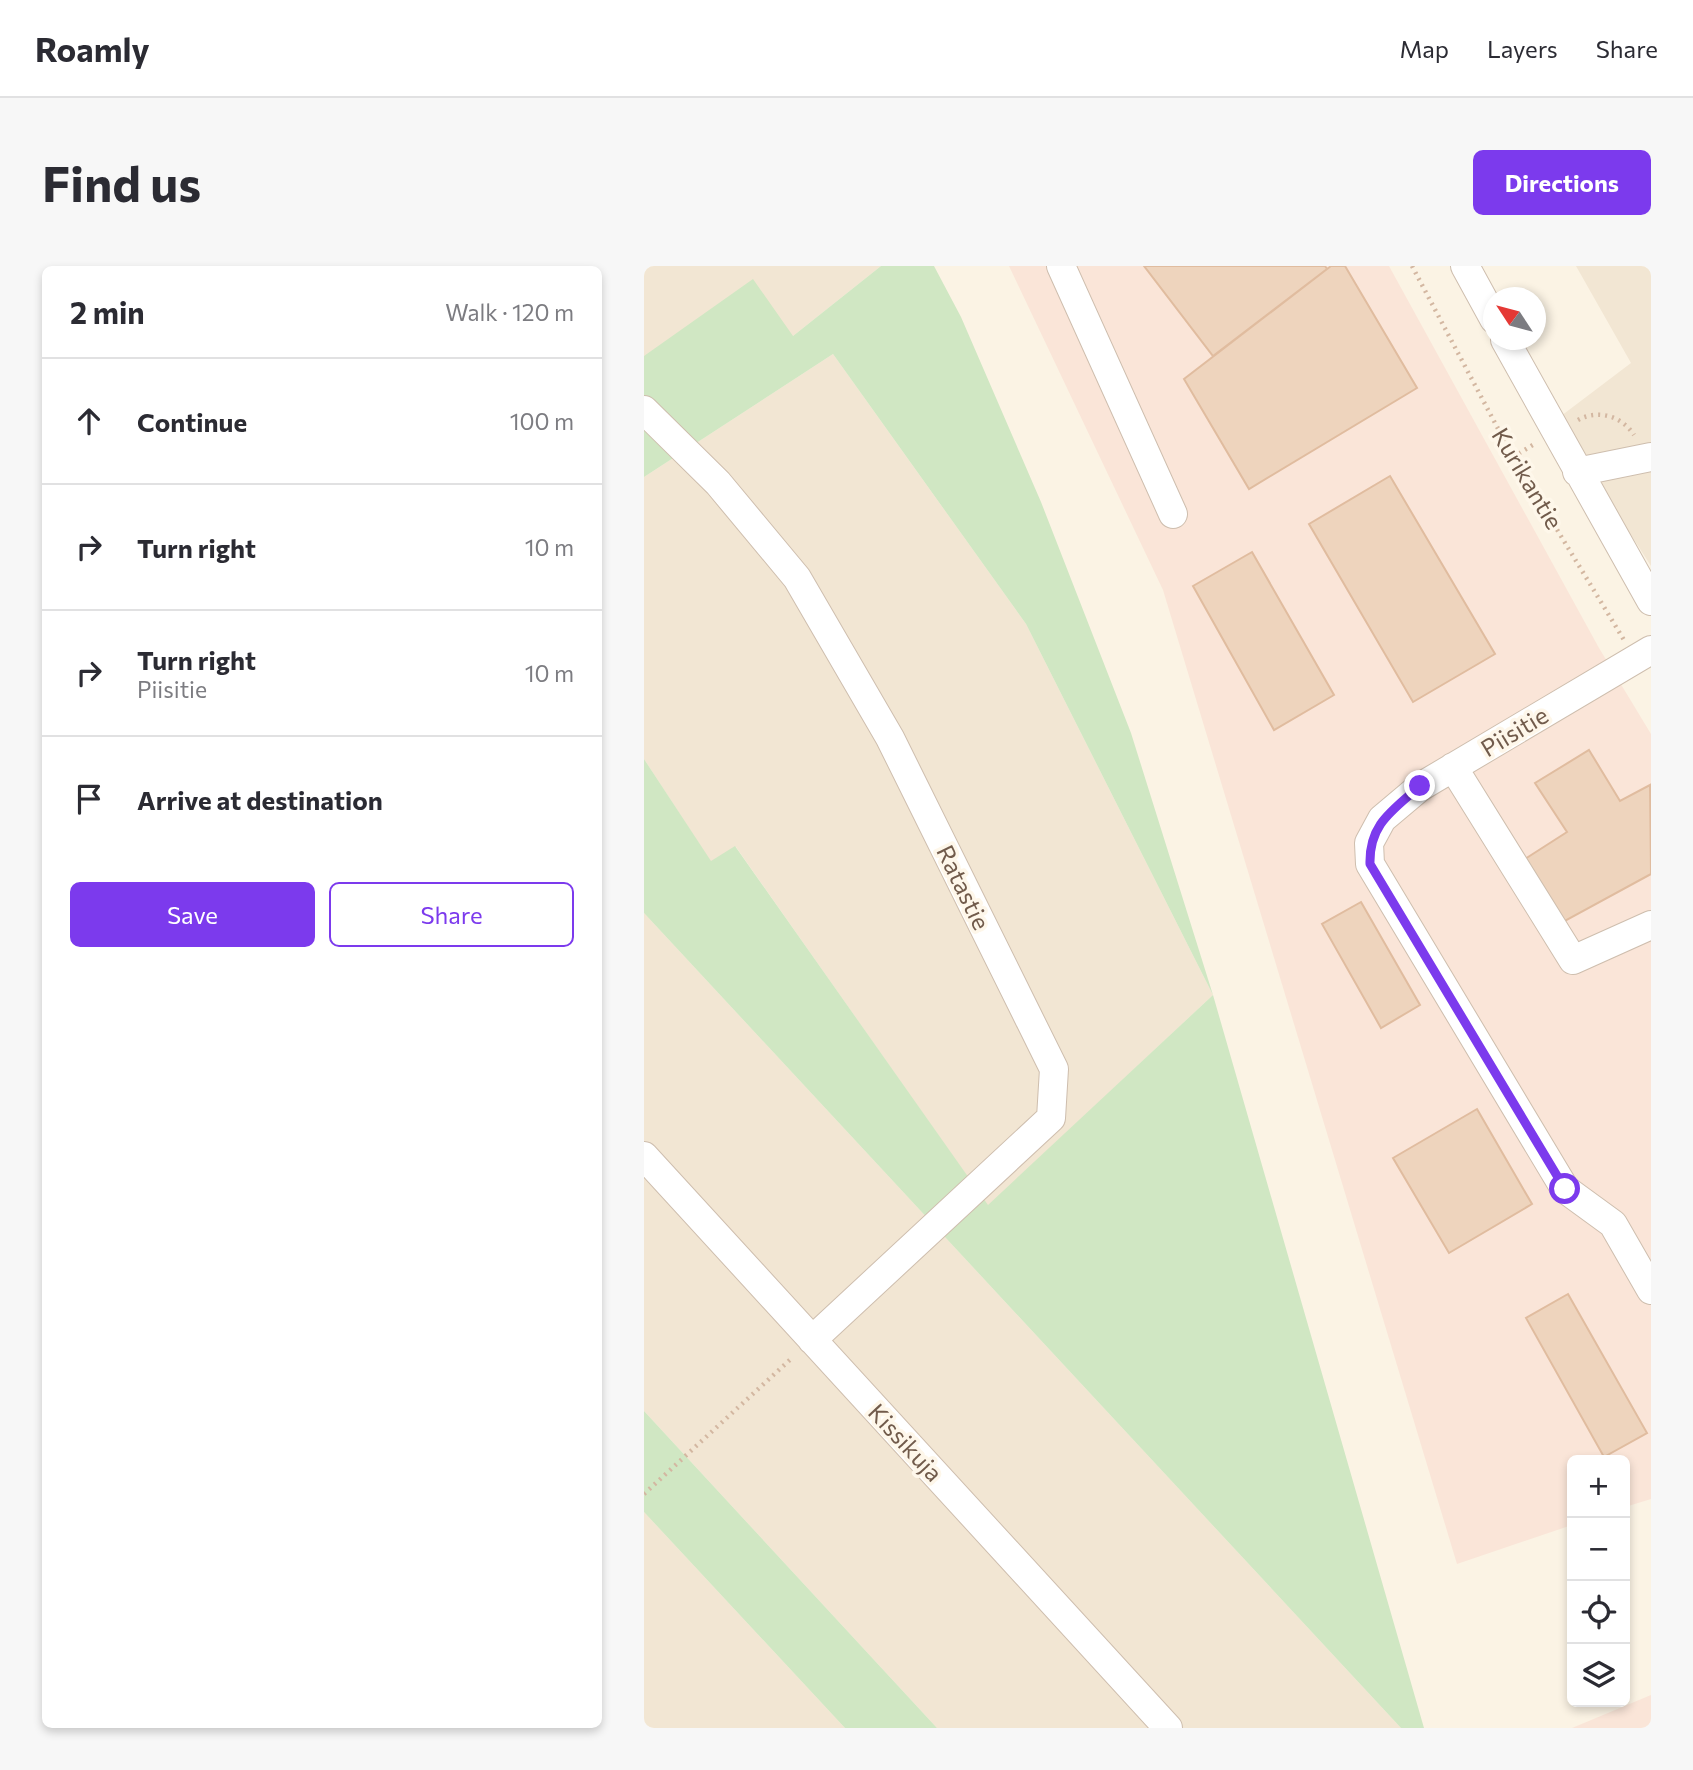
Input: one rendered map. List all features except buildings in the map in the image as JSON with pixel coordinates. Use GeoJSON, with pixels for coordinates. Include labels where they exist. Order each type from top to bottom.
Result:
{"type":"FeatureCollection","features":[{"type":"Feature","properties":{"kind":"street"},"geometry":{"type":"LineString","coordinates":[[1061,266],[1173,514]]}},
{"type":"Feature","properties":{"kind":"street"},"geometry":{"type":"LineString","coordinates":[[1465,266],[1483,300]]}},
{"type":"Feature","properties":{"kind":"street","name":"Kurikantie"},"geometry":{"type":"LineString","coordinates":[[1510,350],[1651,601]]}},
{"type":"Feature","properties":{"kind":"street","name":"Ratastie"},"geometry":{"type":"LineString","coordinates":[[644,410],[718,483],[797,578],[890,738],[1054,1069],[1051,1118],[812,1340]]}},
{"type":"Feature","properties":{"kind":"street"},"geometry":{"type":"LineString","coordinates":[[1577,472],[1651,457]]}},
{"type":"Feature","properties":{"kind":"street","name":"Piisitie"},"geometry":{"type":"LineString","coordinates":[[1643,654],[1420,786],[1382,819],[1369,843],[1370,864],[1565,1189],[1613,1224],[1651,1290]]}},
{"type":"Feature","properties":{"kind":"street"},"geometry":{"type":"LineString","coordinates":[[1453,767],[1573,960],[1651,925]]}},
{"type":"Feature","properties":{"kind":"street","name":"Kissikuja"},"geometry":{"type":"LineString","coordinates":[[644,1156],[1168,1728]]}},
{"type":"Feature","properties":{"kind":"path","name":"Kurikantie"},"geometry":{"type":"LineString","coordinates":[[1412,266],[1513,457],[1643,654]]}},
{"type":"Feature","properties":{"kind":"path"},"geometry":{"type":"LineString","coordinates":[[644,1494],[812,1340]]}},
{"type":"Feature","properties":{"kind":"shaded area"},"geometry":{"type":"Polygon","coordinates":[[[644,266],[881,266],[793,336],[644,356],[644,266]]]}},
{"type":"Feature","properties":{"kind":"shaded area"},"geometry":{"type":"Polygon","coordinates":[[[1009,266],[1389,266],[1599,648],[1651,734],[1651,1499],[1630,1505],[1630,1455],[1567,1455],[1567,1527],[1457,1564],[1163,590],[1009,266]]]}},
{"type":"Feature","properties":{"kind":"shaded area"},"geometry":{"type":"Polygon","coordinates":[[[1576,266],[1651,266],[1651,566],[1595,479],[1561,416],[1631,363],[1576,266]]]}},
{"type":"Feature","properties":{"kind":"shaded area"},"geometry":{"type":"Polygon","coordinates":[[[833,354],[1026,624],[1213,995],[988,1206],[736,847],[711,862],[644,759],[644,477],[833,354]]]}},
{"type":"Feature","properties":{"kind":"shaded area"},"geometry":{"type":"Polygon","coordinates":[[[644,913],[1401,1728],[937,1728],[644,1411],[644,913]]]}},
{"type":"Feature","properties":{"kind":"shaded area"},"geometry":{"type":"Polygon","coordinates":[[[644,1512],[845,1728],[644,1728],[644,1512]]]}},
{"type":"Feature","properties":{"kind":"shaded area"},"geometry":{"type":"Polygon","coordinates":[[[1651,1695],[1651,1728],[1572,1728],[1622,1707],[1630,1707],[1630,1704],[1651,1695]]]}},
{"type":"Feature","properties":{"kind":"green space"},"geometry":{"type":"Polygon","coordinates":[[[881,266],[934,266],[961,317],[1041,502],[1131,733],[1213,995],[1026,624],[833,354],[644,477],[644,356],[753,279],[793,336],[881,266]]]}},
{"type":"Feature","properties":{"kind":"green space"},"geometry":{"type":"Polygon","coordinates":[[[644,759],[711,861],[735,846],[988,1205],[1213,995],[1424,1728],[1401,1728],[644,913],[644,759]]]}},
{"type":"Feature","properties":{"kind":"green space"},"geometry":{"type":"Polygon","coordinates":[[[644,1411],[937,1728],[845,1728],[644,1512],[644,1411]]]}},
{"type":"Feature","properties":{"kind":"route"},"geometry":{"type":"LineString","coordinates":[[1420,786],[1382,819],[1369,843],[1370,864],[1565,1189]]}}]}
